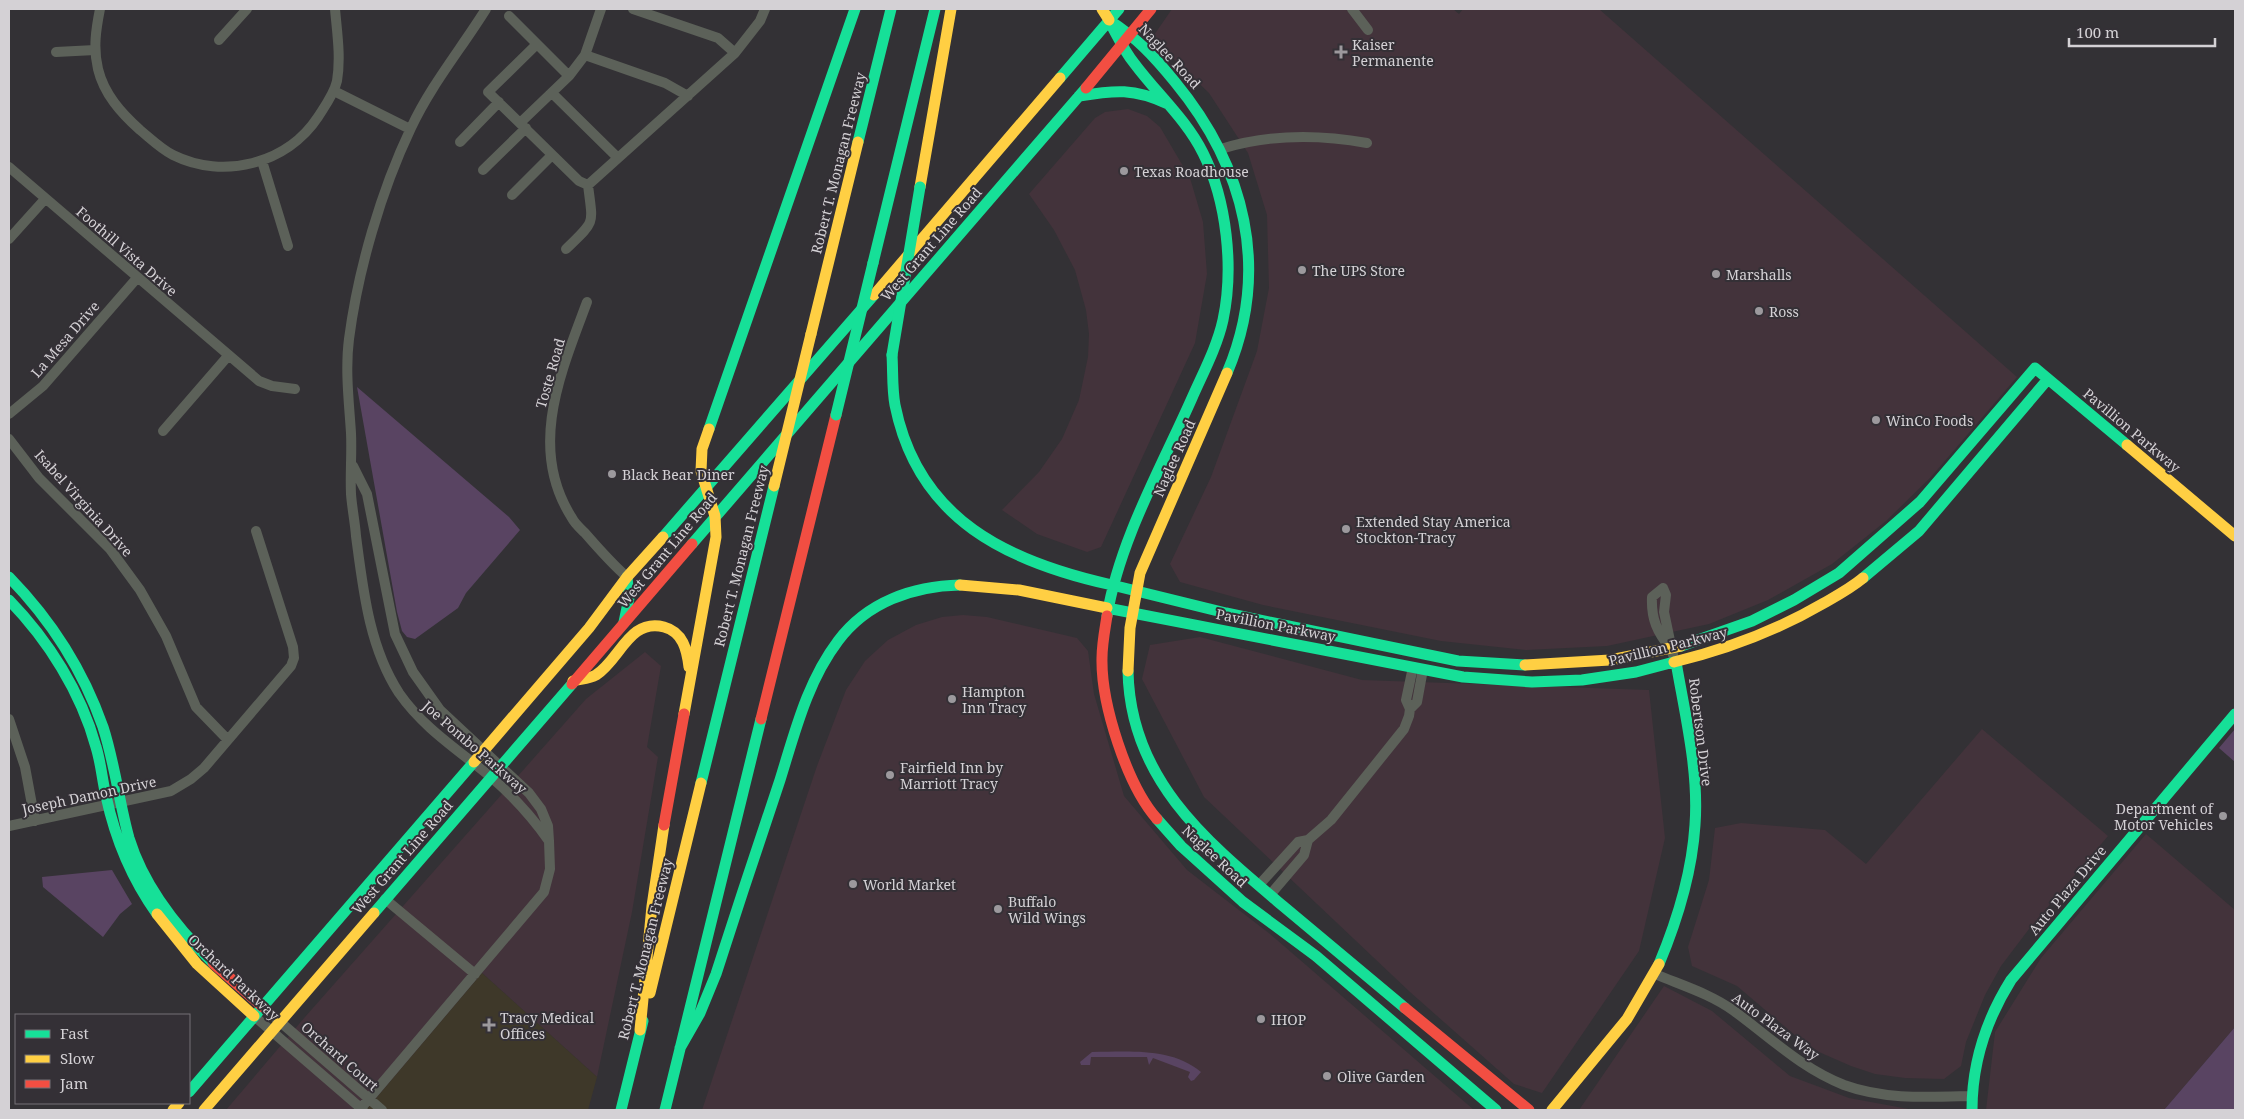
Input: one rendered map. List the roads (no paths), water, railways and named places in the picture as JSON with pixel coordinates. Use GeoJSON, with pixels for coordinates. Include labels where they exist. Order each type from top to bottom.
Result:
{"type":"FeatureCollection","features":[{"type":"Feature","properties":{"kind":"main road"},"geometry":{"type":"LineString","coordinates":[[640,1030],[644,966],[690,675],[716,537],[715,516],[701,465],[705,438],[855,9]]}},
{"type":"Feature","properties":{"kind":"main road","name":"Robert T. Monagan Freeway"},"geometry":{"type":"LineString","coordinates":[[621,1110],[891,9]]}},
{"type":"Feature","properties":{"kind":"main road"},"geometry":{"type":"LineString","coordinates":[[665,1110],[934,9]]}},
{"type":"Feature","properties":{"kind":"main road","name":"Pavillion Parkway"},"geometry":{"type":"LineString","coordinates":[[951,9],[892,355],[894,402],[904,439],[929,488],[952,516],[976,535],[1014,556],[1056,571],[1226,613],[1354,638],[1430,656],[1475,663],[1526,664],[1610,660],[1671,649],[1710,638],[1752,621],[1794,600],[1839,573],[1920,502],[2035,368],[2235,536]]}},
{"type":"Feature","properties":{"kind":"main road"},"geometry":{"type":"LineString","coordinates":[[1102,9],[1108,20]]}},
{"type":"Feature","properties":{"kind":"main road","name":"West Grant Line Road"},"geometry":{"type":"LineString","coordinates":[[190,1091],[589,628],[627,577],[1119,9]]}},
{"type":"Feature","properties":{"kind":"main road","name":"West Grant Line Road"},"geometry":{"type":"LineString","coordinates":[[204,1110],[1079,96],[1151,9]]}},
{"type":"Feature","properties":{"kind":"main road","name":"Naglee Road"},"geometry":{"type":"LineString","coordinates":[[1108,20],[1131,34],[1200,112],[1221,149],[1232,174],[1242,209],[1248,250],[1247,305],[1235,352],[1198,442],[1140,573],[1135,591],[1127,639],[1130,694],[1138,730],[1149,760],[1176,807],[1194,826],[1270,895],[1529,1110]]}},
{"type":"Feature","properties":{"kind":"main road","name":"Naglee Road"},"geometry":{"type":"LineString","coordinates":[[1108,20],[1122,46],[1189,130],[1204,155],[1219,198],[1229,258],[1223,320],[1208,360],[1112,585],[1107,608],[1102,659],[1108,705],[1120,748],[1130,775],[1148,809],[1166,832],[1243,902],[1316,956],[1496,1110]]}},
{"type":"Feature","properties":{"kind":"main road"},"geometry":{"type":"LineString","coordinates":[[1079,96],[1121,89],[1133,90],[1168,104]]}},
{"type":"Feature","properties":{"kind":"main road","name":"Pavillion Parkway"},"geometry":{"type":"LineString","coordinates":[[680,1048],[700,1013],[716,974],[811,684],[824,656],[845,631],[866,612],[885,600],[923,588],[945,585],[997,587],[1463,677],[1532,682],[1591,679],[1636,672],[1723,650],[1758,637],[1793,621],[1854,585],[1919,531],[2048,379]]}},
{"type":"Feature","properties":{"kind":"main road","name":"Orchard Parkway"},"geometry":{"type":"LineString","coordinates":[[9,577],[31,598],[52,624],[73,658],[94,704],[110,752],[114,804],[125,857],[144,896],[160,921],[202,971],[254,1016]]}},
{"type":"Feature","properties":{"kind":"main road"},"geometry":{"type":"LineString","coordinates":[[624,623],[629,598],[627,577]]}},
{"type":"Feature","properties":{"kind":"main road","name":"Orchard Parkway"},"geometry":{"type":"LineString","coordinates":[[9,600],[30,622],[59,665],[95,742],[114,804],[132,848],[149,884],[166,912],[219,969],[263,1007]]}},
{"type":"Feature","properties":{"kind":"main road"},"geometry":{"type":"LineString","coordinates":[[573,681],[596,675],[625,641],[644,627],[652,624],[662,624],[673,629],[682,639],[687,653],[690,675]]}},
{"type":"Feature","properties":{"kind":"main road","name":"Robertson Drive"},"geometry":{"type":"LineString","coordinates":[[1552,1110],[1627,1019],[1655,974],[1669,941],[1684,885],[1695,824],[1692,758],[1676,662]]}},
{"type":"Feature","properties":{"kind":"main road","name":"Auto Plaza Drive"},"geometry":{"type":"LineString","coordinates":[[1972,1110],[1972,1096],[1978,1055],[1988,1023],[2010,980],[2235,714]]}},
{"type":"Feature","properties":{"kind":"street"},"geometry":{"type":"LineString","coordinates":[[100,9],[95,50],[98,69],[113,103],[127,119],[160,147],[174,155],[196,164],[238,166],[262,161],[296,142],[312,126],[334,91],[337,80],[338,42],[335,9]]}},
{"type":"Feature","properties":{"kind":"street"},"geometry":{"type":"LineString","coordinates":[[219,40],[247,9]]}},
{"type":"Feature","properties":{"kind":"street","name":"Joe Pombo Parkway"},"geometry":{"type":"LineString","coordinates":[[486,9],[450,60],[410,129],[378,216],[364,265],[349,339],[347,373],[352,465],[351,494],[363,592],[370,622],[387,669],[399,692],[418,717],[527,811],[549,840]]}},
{"type":"Feature","properties":{"kind":"street"},"geometry":{"type":"LineString","coordinates":[[483,170],[569,76],[585,55],[601,9]]}},
{"type":"Feature","properties":{"kind":"street"},"geometry":{"type":"LineString","coordinates":[[633,9],[718,38],[736,53]]}},
{"type":"Feature","properties":{"kind":"street"},"geometry":{"type":"LineString","coordinates":[[588,185],[736,53],[760,21],[765,9]]}},
{"type":"Feature","properties":{"kind":"street"},"geometry":{"type":"LineString","coordinates":[[1352,9],[1368,30]]}},
{"type":"Feature","properties":{"kind":"street"},"geometry":{"type":"LineString","coordinates":[[509,16],[569,76]]}},
{"type":"Feature","properties":{"kind":"street"},"geometry":{"type":"LineString","coordinates":[[537,44],[488,92],[579,181],[588,185]]}},
{"type":"Feature","properties":{"kind":"street"},"geometry":{"type":"LineString","coordinates":[[56,52],[95,50]]}},
{"type":"Feature","properties":{"kind":"street"},"geometry":{"type":"LineString","coordinates":[[585,55],[665,83],[688,96]]}},
{"type":"Feature","properties":{"kind":"street"},"geometry":{"type":"LineString","coordinates":[[334,91],[410,129]]}},
{"type":"Feature","properties":{"kind":"street"},"geometry":{"type":"LineString","coordinates":[[552,93],[618,158]]}},
{"type":"Feature","properties":{"kind":"street"},"geometry":{"type":"LineString","coordinates":[[460,142],[499,102]]}},
{"type":"Feature","properties":{"kind":"street"},"geometry":{"type":"LineString","coordinates":[[1221,149],[1248,140],[1288,136],[1344,139],[1367,143]]}},
{"type":"Feature","properties":{"kind":"street"},"geometry":{"type":"LineString","coordinates":[[512,195],[552,155]]}},
{"type":"Feature","properties":{"kind":"street"},"geometry":{"type":"LineString","coordinates":[[262,161],[288,246]]}},
{"type":"Feature","properties":{"kind":"street","name":"Foothill Vista Drive"},"geometry":{"type":"LineString","coordinates":[[9,167],[259,381],[272,386],[295,388]]}},
{"type":"Feature","properties":{"kind":"street"},"geometry":{"type":"LineString","coordinates":[[566,249],[589,226],[592,220],[588,185]]}},
{"type":"Feature","properties":{"kind":"street"},"geometry":{"type":"LineString","coordinates":[[9,239],[45,198]]}},
{"type":"Feature","properties":{"kind":"street","name":"La Mesa Drive"},"geometry":{"type":"LineString","coordinates":[[9,414],[43,386],[137,278]]}},
{"type":"Feature","properties":{"kind":"street","name":"Toste Road"},"geometry":{"type":"LineString","coordinates":[[587,302],[555,393],[549,430],[551,459],[557,482],[573,520],[602,554],[627,577]]}},
{"type":"Feature","properties":{"kind":"street"},"geometry":{"type":"LineString","coordinates":[[163,431],[228,356]]}},
{"type":"Feature","properties":{"kind":"street","name":"Isabel Virginia Drive"},"geometry":{"type":"LineString","coordinates":[[9,439],[39,478],[110,549],[135,583],[166,636],[196,706],[228,740]]}},
{"type":"Feature","properties":{"kind":"street","name":"Joe Pombo Parkway"},"geometry":{"type":"LineString","coordinates":[[352,465],[367,494],[394,634],[413,672],[434,703],[529,793],[541,809],[548,826],[550,869],[544,892],[362,1109]]}},
{"type":"Feature","properties":{"kind":"street","name":"Joseph Damon Drive"},"geometry":{"type":"LineString","coordinates":[[9,826],[171,791],[191,779],[204,768],[292,666],[294,658],[293,646],[256,531]]}},
{"type":"Feature","properties":{"kind":"street","name":"Robertson Drive"},"geometry":{"type":"LineString","coordinates":[[1671,649],[1658,634],[1652,615],[1652,597],[1663,588],[1666,595],[1664,612],[1670,631],[1671,649],[1676,662]]}},
{"type":"Feature","properties":{"kind":"street"},"geometry":{"type":"LineString","coordinates":[[1259,885],[1298,842],[1308,840],[1331,820],[1404,729],[1410,709],[1406,700],[1418,668]]}},
{"type":"Feature","properties":{"kind":"street"},"geometry":{"type":"LineString","coordinates":[[9,719],[25,767],[35,821]]}},
{"type":"Feature","properties":{"kind":"street"},"geometry":{"type":"LineString","coordinates":[[1270,895],[1304,855],[1308,840]]}},
{"type":"Feature","properties":{"kind":"street"},"geometry":{"type":"LineString","coordinates":[[385,899],[475,974]]}},
{"type":"Feature","properties":{"kind":"street","name":"Auto Plaza Way"},"geometry":{"type":"LineString","coordinates":[[1655,974],[1717,1000],[1798,1062],[1845,1086],[1883,1095],[1906,1097],[1972,1096]]}},
{"type":"Feature","properties":{"kind":"street","name":"Orchard Parkway"},"geometry":{"type":"LineString","coordinates":[[263,1007],[280,1022]]}},
{"type":"Feature","properties":{"kind":"street","name":"Orchard Parkway"},"geometry":{"type":"LineString","coordinates":[[254,1016],[362,1109]]}},
{"type":"Feature","properties":{"kind":"street","name":"Orchard Court"},"geometry":{"type":"LineString","coordinates":[[280,1022],[382,1110]]}},
{"type":"Feature","properties":{"kind":"place","name":"Kaiser Permanente"},"geometry":{"type":"Point","coordinates":[1341,52]}},
{"type":"Feature","properties":{"kind":"place","name":"Texas Roadhouse"},"geometry":{"type":"Point","coordinates":[1124,171]}},
{"type":"Feature","properties":{"kind":"place","name":"The UPS Store"},"geometry":{"type":"Point","coordinates":[1302,270]}},
{"type":"Feature","properties":{"kind":"place","name":"Marshalls"},"geometry":{"type":"Point","coordinates":[1716,274]}},
{"type":"Feature","properties":{"kind":"place","name":"Ross"},"geometry":{"type":"Point","coordinates":[1759,311]}},
{"type":"Feature","properties":{"kind":"place","name":"WinCo Foods"},"geometry":{"type":"Point","coordinates":[1876,420]}},
{"type":"Feature","properties":{"kind":"place","name":"Black Bear Diner"},"geometry":{"type":"Point","coordinates":[612,474]}},
{"type":"Feature","properties":{"kind":"place","name":"Extended Stay America Stockton-Tracy"},"geometry":{"type":"Point","coordinates":[1346,529]}},
{"type":"Feature","properties":{"kind":"place","name":"Hampton Inn Tracy"},"geometry":{"type":"Point","coordinates":[952,699]}},
{"type":"Feature","properties":{"kind":"place","name":"Fairfield Inn by Marriott Tracy"},"geometry":{"type":"Point","coordinates":[890,775]}},
{"type":"Feature","properties":{"kind":"place","name":"Department of Motor Vehicles"},"geometry":{"type":"Point","coordinates":[2223,816]}},
{"type":"Feature","properties":{"kind":"place","name":"World Market"},"geometry":{"type":"Point","coordinates":[853,884]}},
{"type":"Feature","properties":{"kind":"place","name":"Buffalo Wild Wings"},"geometry":{"type":"Point","coordinates":[998,909]}},
{"type":"Feature","properties":{"kind":"place","name":"IHOP"},"geometry":{"type":"Point","coordinates":[1261,1019]}},
{"type":"Feature","properties":{"kind":"place","name":"Tracy Medical Offices"},"geometry":{"type":"Point","coordinates":[489,1025]}},
{"type":"Feature","properties":{"kind":"place","name":"Olive Garden"},"geometry":{"type":"Point","coordinates":[1327,1076]}}]}
